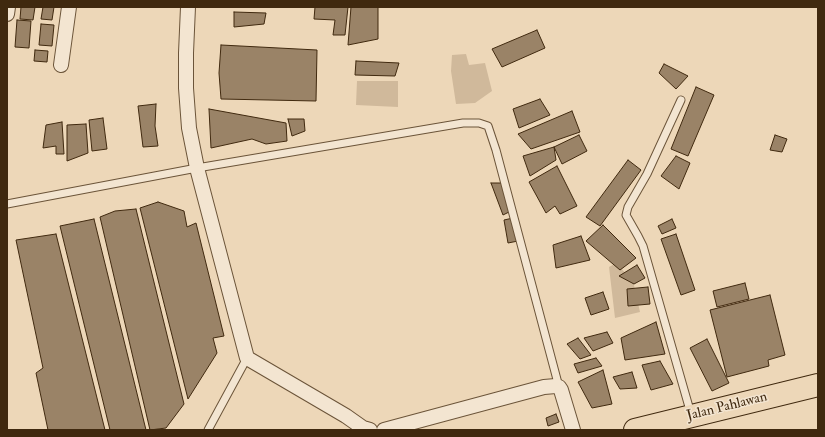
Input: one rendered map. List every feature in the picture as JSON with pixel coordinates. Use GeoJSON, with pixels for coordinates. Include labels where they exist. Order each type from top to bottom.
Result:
{"type":"FeatureCollection","features":[{"type":"Feature","properties":{"kind":"highway","name":"Jalan Pahlawan"},"geometry":{"type":"LineString","coordinates":[[635,430],[818,385]]}},
{"type":"Feature","properties":{"kind":"street"},"geometry":{"type":"LineString","coordinates":[[7,14],[8,7]]}},
{"type":"Feature","properties":{"kind":"street"},"geometry":{"type":"LineString","coordinates":[[61,65],[69,7]]}},
{"type":"Feature","properties":{"kind":"street"},"geometry":{"type":"LineString","coordinates":[[188,7],[186,88],[189,128],[197,168],[247,358],[346,416],[363,428],[370,430]]}},
{"type":"Feature","properties":{"kind":"street"},"geometry":{"type":"LineString","coordinates":[[384,430],[556,386],[559,387],[567,406],[573,430]]}},
{"type":"Feature","properties":{"kind":"lane"},"geometry":{"type":"LineString","coordinates":[[681,100],[647,174],[628,207],[626,216],[643,246],[691,415]]}},
{"type":"Feature","properties":{"kind":"lane"},"geometry":{"type":"LineString","coordinates":[[7,204],[197,168],[463,123],[479,123],[488,126],[496,150],[559,387]]}},
{"type":"Feature","properties":{"kind":"lane"},"geometry":{"type":"LineString","coordinates":[[208,430],[247,358]]}},
{"type":"Feature","properties":{"kind":"shaded area"},"geometry":{"type":"Polygon","coordinates":[[[466,54],[469,65],[485,63],[492,91],[475,103],[456,104],[451,71],[452,55],[466,54]]]}},
{"type":"Feature","properties":{"kind":"shaded area"},"geometry":{"type":"Polygon","coordinates":[[[357,81],[398,81],[398,107],[356,105],[357,81]]]}},
{"type":"Feature","properties":{"kind":"shaded area"},"geometry":{"type":"Polygon","coordinates":[[[616,263],[633,281],[640,312],[615,318],[609,267],[616,263]]]}},
{"type":"Feature","properties":{"kind":"building"},"geometry":{"type":"Polygon","coordinates":[[[21,7],[35,7],[33,20],[20,19],[21,7]]]}},
{"type":"Feature","properties":{"kind":"building"},"geometry":{"type":"Polygon","coordinates":[[[43,7],[54,7],[52,20],[41,19],[43,7]]]}},
{"type":"Feature","properties":{"kind":"building"},"geometry":{"type":"Polygon","coordinates":[[[315,7],[348,7],[345,35],[333,35],[335,20],[314,19],[315,7]]]}},
{"type":"Feature","properties":{"kind":"building"},"geometry":{"type":"Polygon","coordinates":[[[351,7],[378,7],[378,39],[348,45],[351,7]]]}},
{"type":"Feature","properties":{"kind":"building"},"geometry":{"type":"Polygon","coordinates":[[[234,12],[266,13],[264,24],[234,27],[234,12]]]}},
{"type":"Feature","properties":{"kind":"building"},"geometry":{"type":"Polygon","coordinates":[[[17,20],[31,21],[29,48],[15,47],[17,20]]]}},
{"type":"Feature","properties":{"kind":"building"},"geometry":{"type":"Polygon","coordinates":[[[41,24],[54,25],[52,46],[39,45],[41,24]]]}},
{"type":"Feature","properties":{"kind":"building"},"geometry":{"type":"Polygon","coordinates":[[[537,30],[545,48],[502,67],[492,49],[537,30]]]}},
{"type":"Feature","properties":{"kind":"building"},"geometry":{"type":"Polygon","coordinates":[[[221,45],[317,50],[316,101],[221,99],[219,73],[221,45]]]}},
{"type":"Feature","properties":{"kind":"building"},"geometry":{"type":"Polygon","coordinates":[[[35,50],[48,51],[47,62],[34,61],[35,50]]]}},
{"type":"Feature","properties":{"kind":"building"},"geometry":{"type":"Polygon","coordinates":[[[356,61],[399,63],[395,76],[355,75],[356,61]]]}},
{"type":"Feature","properties":{"kind":"building"},"geometry":{"type":"Polygon","coordinates":[[[664,64],[688,76],[676,89],[659,73],[664,64]]]}},
{"type":"Feature","properties":{"kind":"building"},"geometry":{"type":"Polygon","coordinates":[[[696,87],[714,95],[688,156],[671,149],[696,87]]]}},
{"type":"Feature","properties":{"kind":"building"},"geometry":{"type":"Polygon","coordinates":[[[540,99],[550,115],[519,128],[513,109],[540,99]]]}},
{"type":"Feature","properties":{"kind":"building"},"geometry":{"type":"Polygon","coordinates":[[[156,104],[155,126],[158,146],[143,147],[138,106],[156,104]]]}},
{"type":"Feature","properties":{"kind":"building"},"geometry":{"type":"Polygon","coordinates":[[[209,109],[286,123],[287,141],[266,144],[252,139],[211,148],[209,109]]]}},
{"type":"Feature","properties":{"kind":"building"},"geometry":{"type":"Polygon","coordinates":[[[572,111],[580,132],[531,149],[518,134],[572,111]]]}},
{"type":"Feature","properties":{"kind":"building"},"geometry":{"type":"Polygon","coordinates":[[[103,118],[107,149],[92,151],[89,120],[103,118]]]}},
{"type":"Feature","properties":{"kind":"building"},"geometry":{"type":"Polygon","coordinates":[[[288,119],[304,119],[305,131],[292,136],[288,119]]]}},
{"type":"Feature","properties":{"kind":"building"},"geometry":{"type":"Polygon","coordinates":[[[62,122],[64,154],[56,154],[56,146],[43,148],[46,125],[62,122]]]}},
{"type":"Feature","properties":{"kind":"building"},"geometry":{"type":"Polygon","coordinates":[[[86,124],[88,153],[67,161],[67,125],[86,124]]]}},
{"type":"Feature","properties":{"kind":"building"},"geometry":{"type":"Polygon","coordinates":[[[579,135],[587,151],[562,164],[554,147],[579,135]]]}},
{"type":"Feature","properties":{"kind":"building"},"geometry":{"type":"Polygon","coordinates":[[[775,135],[787,139],[782,152],[770,150],[775,135]]]}},
{"type":"Feature","properties":{"kind":"building"},"geometry":{"type":"Polygon","coordinates":[[[554,147],[556,160],[530,176],[523,156],[554,147]]]}},
{"type":"Feature","properties":{"kind":"building"},"geometry":{"type":"Polygon","coordinates":[[[676,156],[690,163],[679,189],[661,176],[676,156]]]}},
{"type":"Feature","properties":{"kind":"building"},"geometry":{"type":"Polygon","coordinates":[[[628,160],[641,170],[600,226],[586,217],[628,160]]]}},
{"type":"Feature","properties":{"kind":"building"},"geometry":{"type":"Polygon","coordinates":[[[557,166],[577,206],[560,214],[555,206],[546,213],[529,182],[557,166]]]}},
{"type":"Feature","properties":{"kind":"building"},"geometry":{"type":"Polygon","coordinates":[[[491,183],[502,183],[511,211],[503,215],[491,183]]]}},
{"type":"Feature","properties":{"kind":"building"},"geometry":{"type":"Polygon","coordinates":[[[158,202],[184,211],[187,227],[196,223],[224,336],[213,338],[217,353],[188,399],[140,208],[158,202]]]}},
{"type":"Feature","properties":{"kind":"building"},"geometry":{"type":"Polygon","coordinates":[[[136,209],[184,404],[166,428],[150,430],[100,217],[115,211],[136,209]]]}},
{"type":"Feature","properties":{"kind":"building"},"geometry":{"type":"Polygon","coordinates":[[[513,218],[518,241],[508,243],[504,220],[513,218]]]}},
{"type":"Feature","properties":{"kind":"building"},"geometry":{"type":"Polygon","coordinates":[[[94,219],[146,430],[110,430],[60,226],[94,219]]]}},
{"type":"Feature","properties":{"kind":"building"},"geometry":{"type":"Polygon","coordinates":[[[672,219],[676,228],[662,234],[658,226],[672,219]]]}},
{"type":"Feature","properties":{"kind":"building"},"geometry":{"type":"Polygon","coordinates":[[[603,225],[636,258],[620,270],[586,241],[603,225]]]}},
{"type":"Feature","properties":{"kind":"building"},"geometry":{"type":"Polygon","coordinates":[[[56,234],[105,430],[48,430],[36,373],[43,368],[16,240],[56,234]]]}},
{"type":"Feature","properties":{"kind":"building"},"geometry":{"type":"Polygon","coordinates":[[[676,234],[695,290],[681,295],[661,239],[676,234]]]}},
{"type":"Feature","properties":{"kind":"building"},"geometry":{"type":"Polygon","coordinates":[[[581,236],[590,260],[556,268],[553,245],[581,236]]]}},
{"type":"Feature","properties":{"kind":"building"},"geometry":{"type":"Polygon","coordinates":[[[637,265],[645,278],[634,284],[619,276],[637,265]]]}},
{"type":"Feature","properties":{"kind":"building"},"geometry":{"type":"Polygon","coordinates":[[[745,283],[749,299],[717,307],[713,291],[745,283]]]}},
{"type":"Feature","properties":{"kind":"building"},"geometry":{"type":"Polygon","coordinates":[[[648,287],[650,304],[628,306],[627,289],[648,287]]]}},
{"type":"Feature","properties":{"kind":"building"},"geometry":{"type":"Polygon","coordinates":[[[603,292],[609,309],[591,315],[585,298],[603,292]]]}},
{"type":"Feature","properties":{"kind":"building"},"geometry":{"type":"Polygon","coordinates":[[[770,295],[785,355],[768,360],[769,366],[727,377],[710,310],[770,295]]]}},
{"type":"Feature","properties":{"kind":"building"},"geometry":{"type":"Polygon","coordinates":[[[656,322],[665,354],[625,360],[621,338],[656,322]]]}},
{"type":"Feature","properties":{"kind":"building"},"geometry":{"type":"Polygon","coordinates":[[[607,332],[613,343],[593,351],[584,338],[607,332]]]}},
{"type":"Feature","properties":{"kind":"building"},"geometry":{"type":"Polygon","coordinates":[[[578,338],[591,355],[580,359],[567,344],[578,338]]]}},
{"type":"Feature","properties":{"kind":"building"},"geometry":{"type":"Polygon","coordinates":[[[707,339],[729,383],[712,391],[690,348],[707,339]]]}},
{"type":"Feature","properties":{"kind":"building"},"geometry":{"type":"Polygon","coordinates":[[[596,358],[602,366],[578,373],[574,364],[596,358]]]}},
{"type":"Feature","properties":{"kind":"building"},"geometry":{"type":"Polygon","coordinates":[[[660,361],[673,384],[651,390],[642,365],[660,361]]]}},
{"type":"Feature","properties":{"kind":"building"},"geometry":{"type":"Polygon","coordinates":[[[603,370],[612,404],[592,408],[578,382],[603,370]]]}},
{"type":"Feature","properties":{"kind":"building"},"geometry":{"type":"Polygon","coordinates":[[[632,372],[637,388],[620,389],[613,377],[632,372]]]}},
{"type":"Feature","properties":{"kind":"building"},"geometry":{"type":"Polygon","coordinates":[[[556,414],[559,422],[548,426],[546,418],[556,414]]]}}]}
